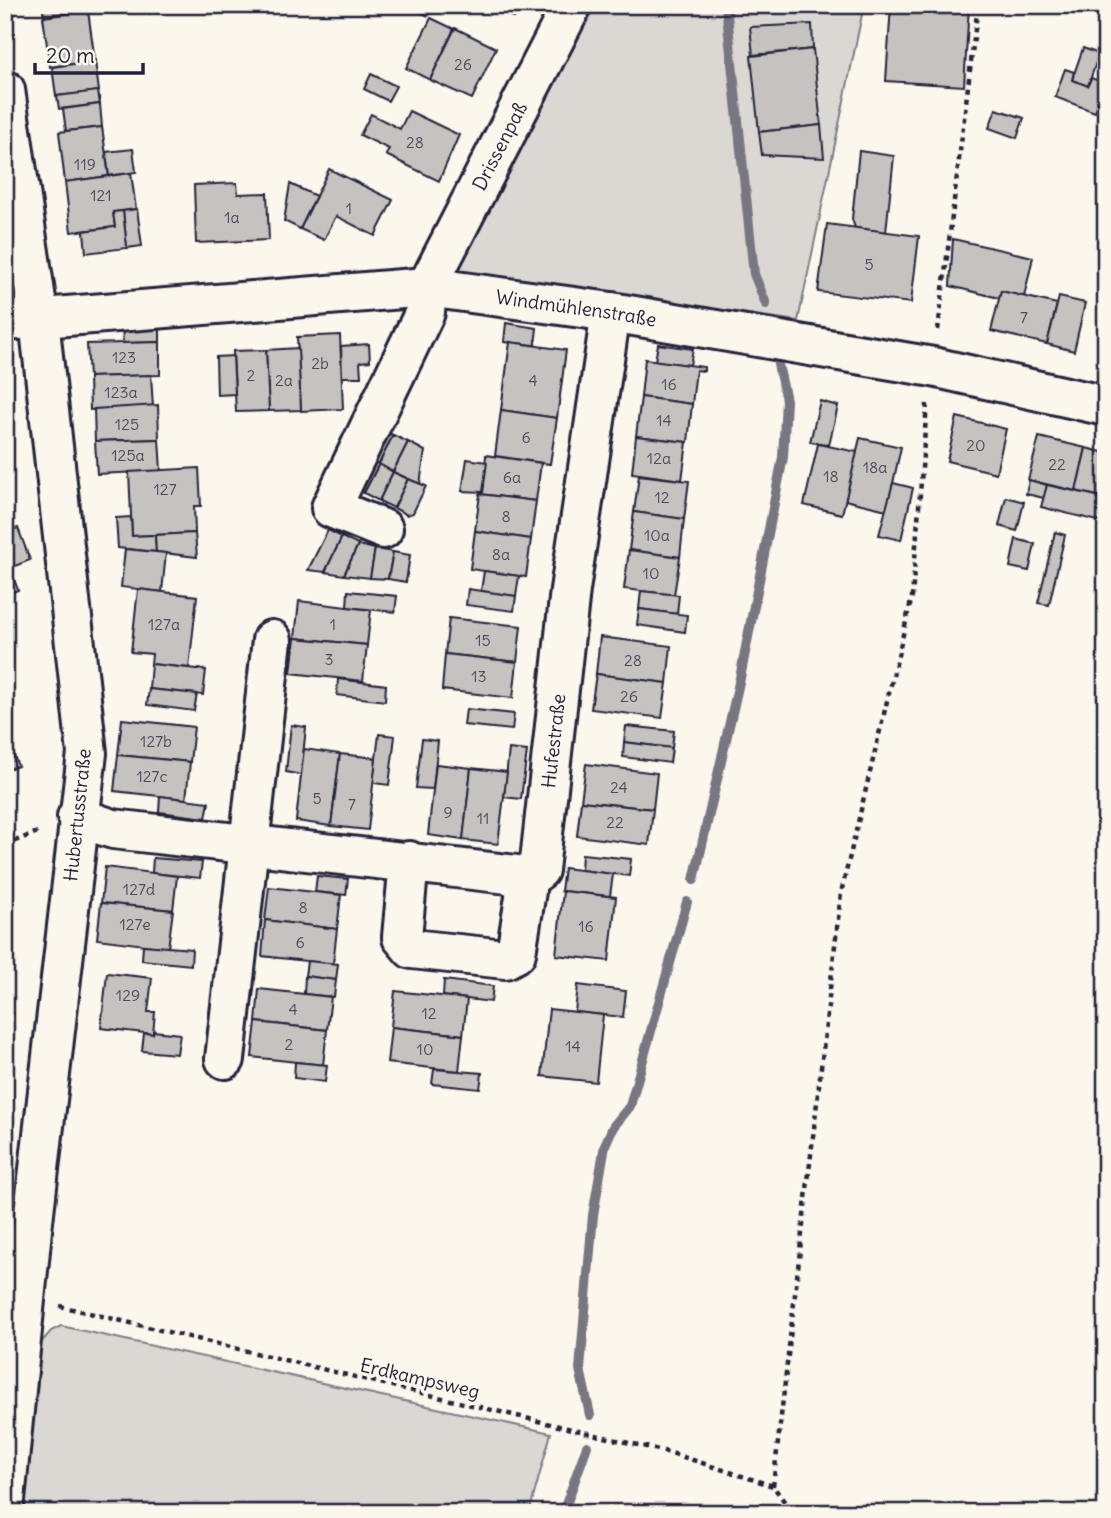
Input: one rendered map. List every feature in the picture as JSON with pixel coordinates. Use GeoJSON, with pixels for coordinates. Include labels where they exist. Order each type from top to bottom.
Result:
{"type":"FeatureCollection","features":[{"type":"Feature","properties":{"kind":"street","name":"Drissenpaß"},"geometry":{"type":"LineString","coordinates":[[383,528],[331,508],[425,312],[428,287],[572,5]]}},
{"type":"Feature","properties":{"kind":"street","name":"Hubertusstraße"},"geometry":{"type":"LineString","coordinates":[[5,90],[22,320],[87,753],[25,1298],[5,1500]]}},
{"type":"Feature","properties":{"kind":"street","name":"Windmühlenstraße"},"geometry":{"type":"LineString","coordinates":[[22,320],[428,287],[611,312],[933,368],[1106,406]]}},
{"type":"Feature","properties":{"kind":"street","name":"Hufestraße"},"geometry":{"type":"LineString","coordinates":[[523,882],[539,870],[570,590],[611,312]]}},
{"type":"Feature","properties":{"kind":"street"},"geometry":{"type":"LineString","coordinates":[[225,1059],[247,844],[272,640]]}},
{"type":"Feature","properties":{"kind":"street"},"geometry":{"type":"LineString","coordinates":[[78,817],[113,829],[409,861],[517,876],[526,891],[516,954],[510,957],[412,949],[402,937],[409,861]]}},
{"type":"Feature","properties":{"kind":"path"},"geometry":{"type":"LineString","coordinates":[[793,1513],[773,1486],[841,893],[912,597],[928,400],[978,5]]}},
{"type":"Feature","properties":{"kind":"path","name":"Erdkampsweg"},"geometry":{"type":"LineString","coordinates":[[25,1298],[671,1453],[773,1486]]}},
{"type":"Feature","properties":{"kind":"shaded area"},"geometry":{"type":"Polygon","coordinates":[[[588,5],[864,5],[798,321],[449,272],[588,5]]]}},
{"type":"Feature","properties":{"kind":"shaded area"},"geometry":{"type":"Polygon","coordinates":[[[61,1326],[551,1433],[529,1513],[22,1513],[39,1345],[51,1331],[61,1326]]]}},
{"type":"Feature","properties":{"kind":"building"},"geometry":{"type":"Polygon","coordinates":[[[42,5],[87,5],[88,11],[44,16],[42,5]]]}},
{"type":"Feature","properties":{"kind":"building"},"geometry":{"type":"Polygon","coordinates":[[[408,5],[434,5],[428,16],[408,5]]]}},
{"type":"Feature","properties":{"kind":"building"},"geometry":{"type":"Polygon","coordinates":[[[487,5],[520,5],[514,18],[487,5]]]}},
{"type":"Feature","properties":{"kind":"building"},"geometry":{"type":"Polygon","coordinates":[[[891,5],[969,6],[964,86],[886,81],[891,5]]]}},
{"type":"Feature","properties":{"kind":"building"},"geometry":{"type":"Polygon","coordinates":[[[88,11],[95,61],[50,67],[43,17],[88,11]]]}},
{"type":"Feature","properties":{"kind":"building"},"geometry":{"type":"Polygon","coordinates":[[[431,18],[454,29],[430,80],[406,68],[431,18]]]}},
{"type":"Feature","properties":{"kind":"building"},"geometry":{"type":"Polygon","coordinates":[[[812,24],[813,49],[753,55],[750,27],[812,24]]]}},
{"type":"Feature","properties":{"kind":"building"},"geometry":{"type":"Polygon","coordinates":[[[455,28],[496,48],[472,99],[430,80],[455,28]]]}},
{"type":"Feature","properties":{"kind":"building"},"geometry":{"type":"Polygon","coordinates":[[[1083,48],[1099,54],[1088,86],[1072,80],[1083,48]]]}},
{"type":"Feature","properties":{"kind":"building"},"geometry":{"type":"Polygon","coordinates":[[[813,49],[821,125],[759,132],[751,56],[813,49]]]}},
{"type":"Feature","properties":{"kind":"building"},"geometry":{"type":"Polygon","coordinates":[[[95,61],[99,91],[56,96],[52,67],[95,61]]]}},
{"type":"Feature","properties":{"kind":"building"},"geometry":{"type":"Polygon","coordinates":[[[1065,69],[1074,72],[1072,80],[1088,86],[1091,78],[1106,83],[1095,112],[1055,97],[1065,69]]]}},
{"type":"Feature","properties":{"kind":"building"},"geometry":{"type":"Polygon","coordinates":[[[371,74],[396,86],[388,101],[364,89],[371,74]]]}},
{"type":"Feature","properties":{"kind":"building"},"geometry":{"type":"Polygon","coordinates":[[[98,91],[100,104],[59,109],[57,96],[98,91]]]}},
{"type":"Feature","properties":{"kind":"building"},"geometry":{"type":"Polygon","coordinates":[[[100,104],[102,127],[66,131],[63,109],[100,104]]]}},
{"type":"Feature","properties":{"kind":"building"},"geometry":{"type":"Polygon","coordinates":[[[996,109],[1024,118],[1017,138],[989,128],[996,109]]]}},
{"type":"Feature","properties":{"kind":"building"},"geometry":{"type":"Polygon","coordinates":[[[409,111],[459,135],[439,181],[386,155],[389,149],[360,135],[371,114],[400,129],[409,111]]]}},
{"type":"Feature","properties":{"kind":"building"},"geometry":{"type":"Polygon","coordinates":[[[821,125],[824,158],[762,155],[759,132],[821,125]]]}},
{"type":"Feature","properties":{"kind":"building"},"geometry":{"type":"Polygon","coordinates":[[[102,127],[109,176],[65,182],[59,132],[102,127]]]}},
{"type":"Feature","properties":{"kind":"building"},"geometry":{"type":"Polygon","coordinates":[[[133,149],[136,172],[109,176],[106,152],[133,149]]]}},
{"type":"Feature","properties":{"kind":"building"},"geometry":{"type":"Polygon","coordinates":[[[859,151],[894,156],[886,232],[855,228],[852,219],[859,151]]]}},
{"type":"Feature","properties":{"kind":"building"},"geometry":{"type":"Polygon","coordinates":[[[329,169],[393,200],[375,236],[336,216],[324,240],[300,229],[329,169]]]}},
{"type":"Feature","properties":{"kind":"building"},"geometry":{"type":"Polygon","coordinates":[[[131,173],[136,209],[113,212],[115,227],[71,232],[65,182],[131,173]]]}},
{"type":"Feature","properties":{"kind":"building"},"geometry":{"type":"Polygon","coordinates":[[[237,183],[238,194],[267,193],[269,240],[196,243],[194,185],[237,183]]]}},
{"type":"Feature","properties":{"kind":"building"},"geometry":{"type":"Polygon","coordinates":[[[290,184],[316,196],[300,229],[284,221],[290,184]]]}},
{"type":"Feature","properties":{"kind":"building"},"geometry":{"type":"Polygon","coordinates":[[[137,209],[142,246],[127,248],[123,211],[137,209]]]}},
{"type":"Feature","properties":{"kind":"building"},"geometry":{"type":"Polygon","coordinates":[[[123,211],[127,248],[86,253],[84,231],[115,227],[113,212],[123,211]]]}},
{"type":"Feature","properties":{"kind":"building"},"geometry":{"type":"Polygon","coordinates":[[[827,224],[919,236],[911,303],[818,292],[827,224]]]}},
{"type":"Feature","properties":{"kind":"building"},"geometry":{"type":"Polygon","coordinates":[[[953,239],[1033,257],[1024,297],[1001,291],[999,298],[950,286],[953,239]]]}},
{"type":"Feature","properties":{"kind":"building"},"geometry":{"type":"Polygon","coordinates":[[[1001,291],[1057,304],[1047,344],[991,331],[1001,291]]]}},
{"type":"Feature","properties":{"kind":"building"},"geometry":{"type":"Polygon","coordinates":[[[1059,297],[1085,303],[1074,351],[1047,344],[1059,297]]]}},
{"type":"Feature","properties":{"kind":"building"},"geometry":{"type":"Polygon","coordinates":[[[506,323],[537,328],[535,345],[504,342],[506,323]]]}},
{"type":"Feature","properties":{"kind":"building"},"geometry":{"type":"Polygon","coordinates":[[[160,325],[160,342],[123,343],[122,326],[160,325]]]}},
{"type":"Feature","properties":{"kind":"building"},"geometry":{"type":"Polygon","coordinates":[[[340,335],[343,409],[301,411],[297,337],[340,335]]]}},
{"type":"Feature","properties":{"kind":"building"},"geometry":{"type":"Polygon","coordinates":[[[160,342],[160,375],[89,377],[87,344],[160,342]]]}},
{"type":"Feature","properties":{"kind":"building"},"geometry":{"type":"Polygon","coordinates":[[[510,342],[566,350],[557,418],[501,410],[510,342]]]}},
{"type":"Feature","properties":{"kind":"building"},"geometry":{"type":"Polygon","coordinates":[[[369,344],[370,361],[360,362],[361,377],[342,377],[341,346],[369,344]]]}},
{"type":"Feature","properties":{"kind":"building"},"geometry":{"type":"Polygon","coordinates":[[[658,344],[693,349],[690,365],[655,361],[658,344]]]}},
{"type":"Feature","properties":{"kind":"building"},"geometry":{"type":"Polygon","coordinates":[[[298,348],[301,410],[269,411],[266,350],[298,348]]]}},
{"type":"Feature","properties":{"kind":"building"},"geometry":{"type":"Polygon","coordinates":[[[266,350],[269,411],[236,412],[233,351],[266,350]]]}},
{"type":"Feature","properties":{"kind":"building"},"geometry":{"type":"Polygon","coordinates":[[[233,356],[235,394],[217,395],[216,357],[233,356]]]}},
{"type":"Feature","properties":{"kind":"building"},"geometry":{"type":"Polygon","coordinates":[[[645,359],[704,367],[704,371],[696,370],[692,404],[641,397],[645,359]]]}},
{"type":"Feature","properties":{"kind":"building"},"geometry":{"type":"Polygon","coordinates":[[[151,375],[153,407],[90,410],[89,377],[151,375]]]}},
{"type":"Feature","properties":{"kind":"building"},"geometry":{"type":"Polygon","coordinates":[[[641,397],[692,404],[688,442],[636,436],[641,397]]]}},
{"type":"Feature","properties":{"kind":"building"},"geometry":{"type":"Polygon","coordinates":[[[820,401],[838,406],[829,445],[810,442],[820,401]]]}},
{"type":"Feature","properties":{"kind":"building"},"geometry":{"type":"Polygon","coordinates":[[[158,405],[159,439],[95,441],[94,409],[158,405]]]}},
{"type":"Feature","properties":{"kind":"building"},"geometry":{"type":"Polygon","coordinates":[[[501,410],[557,418],[550,464],[495,456],[501,410]]]}},
{"type":"Feature","properties":{"kind":"building"},"geometry":{"type":"Polygon","coordinates":[[[957,417],[1006,429],[996,473],[947,461],[957,417]]]}},
{"type":"Feature","properties":{"kind":"building"},"geometry":{"type":"Polygon","coordinates":[[[378,428],[393,435],[379,464],[364,457],[378,428]]]}},
{"type":"Feature","properties":{"kind":"building"},"geometry":{"type":"Polygon","coordinates":[[[393,435],[408,442],[393,472],[379,464],[393,435]]]}},
{"type":"Feature","properties":{"kind":"building"},"geometry":{"type":"Polygon","coordinates":[[[636,436],[687,442],[682,480],[632,473],[636,436]]]}},
{"type":"Feature","properties":{"kind":"building"},"geometry":{"type":"Polygon","coordinates":[[[1039,437],[1086,448],[1076,491],[1028,480],[1039,437]]]}},
{"type":"Feature","properties":{"kind":"building"},"geometry":{"type":"Polygon","coordinates":[[[860,438],[901,447],[887,510],[845,500],[860,438]]]}},
{"type":"Feature","properties":{"kind":"building"},"geometry":{"type":"Polygon","coordinates":[[[159,439],[161,471],[97,474],[95,441],[159,439]]]}},
{"type":"Feature","properties":{"kind":"building"},"geometry":{"type":"Polygon","coordinates":[[[408,442],[425,451],[420,484],[393,472],[408,442]]]}},
{"type":"Feature","properties":{"kind":"building"},"geometry":{"type":"Polygon","coordinates":[[[818,444],[857,452],[842,514],[804,505],[818,444]]]}},
{"type":"Feature","properties":{"kind":"building"},"geometry":{"type":"Polygon","coordinates":[[[1086,448],[1106,453],[1106,498],[1076,491],[1086,448]]]}},
{"type":"Feature","properties":{"kind":"building"},"geometry":{"type":"Polygon","coordinates":[[[486,455],[541,463],[536,501],[480,494],[483,492],[486,455]]]}},
{"type":"Feature","properties":{"kind":"building"},"geometry":{"type":"Polygon","coordinates":[[[364,457],[379,464],[364,493],[350,486],[364,457]]]}},
{"type":"Feature","properties":{"kind":"building"},"geometry":{"type":"Polygon","coordinates":[[[467,459],[487,462],[483,492],[462,491],[467,459]]]}},
{"type":"Feature","properties":{"kind":"building"},"geometry":{"type":"Polygon","coordinates":[[[379,464],[393,472],[379,501],[364,493],[379,464]]]}},
{"type":"Feature","properties":{"kind":"building"},"geometry":{"type":"Polygon","coordinates":[[[199,468],[201,506],[194,506],[195,533],[132,536],[129,472],[199,468]]]}},
{"type":"Feature","properties":{"kind":"building"},"geometry":{"type":"Polygon","coordinates":[[[393,472],[408,479],[394,508],[379,501],[393,472]]]}},
{"type":"Feature","properties":{"kind":"building"},"geometry":{"type":"Polygon","coordinates":[[[639,475],[689,481],[684,519],[634,512],[639,475]]]}},
{"type":"Feature","properties":{"kind":"building"},"geometry":{"type":"Polygon","coordinates":[[[408,479],[426,486],[413,513],[407,515],[394,508],[408,479]]]}},
{"type":"Feature","properties":{"kind":"building"},"geometry":{"type":"Polygon","coordinates":[[[1029,480],[1047,485],[1044,498],[1026,494],[1029,480]]]}},
{"type":"Feature","properties":{"kind":"building"},"geometry":{"type":"Polygon","coordinates":[[[893,483],[913,488],[901,540],[879,535],[893,483]]]}},
{"type":"Feature","properties":{"kind":"building"},"geometry":{"type":"Polygon","coordinates":[[[1047,485],[1106,498],[1106,523],[1041,507],[1047,485]]]}},
{"type":"Feature","properties":{"kind":"building"},"geometry":{"type":"Polygon","coordinates":[[[480,494],[536,501],[531,539],[475,531],[480,494]]]}},
{"type":"Feature","properties":{"kind":"building"},"geometry":{"type":"Polygon","coordinates":[[[1006,497],[1024,502],[1017,531],[999,526],[1006,497]]]}},
{"type":"Feature","properties":{"kind":"building"},"geometry":{"type":"Polygon","coordinates":[[[634,512],[684,519],[680,557],[629,550],[634,512]]]}},
{"type":"Feature","properties":{"kind":"building"},"geometry":{"type":"Polygon","coordinates":[[[131,517],[132,536],[155,535],[156,552],[118,548],[116,518],[131,517]]]}},
{"type":"Feature","properties":{"kind":"building"},"geometry":{"type":"Polygon","coordinates":[[[18,528],[30,560],[10,568],[5,555],[5,532],[18,528]]]}},
{"type":"Feature","properties":{"kind":"building"},"geometry":{"type":"Polygon","coordinates":[[[328,530],[342,537],[325,572],[308,570],[328,530]]]}},
{"type":"Feature","properties":{"kind":"building"},"geometry":{"type":"Polygon","coordinates":[[[475,531],[531,539],[526,577],[470,569],[475,531]]]}},
{"type":"Feature","properties":{"kind":"building"},"geometry":{"type":"Polygon","coordinates":[[[1055,532],[1065,535],[1049,605],[1038,603],[1055,532]]]}},
{"type":"Feature","properties":{"kind":"building"},"geometry":{"type":"Polygon","coordinates":[[[195,533],[197,557],[156,552],[155,535],[195,533]]]}},
{"type":"Feature","properties":{"kind":"building"},"geometry":{"type":"Polygon","coordinates":[[[342,537],[358,545],[344,575],[325,572],[342,537]]]}},
{"type":"Feature","properties":{"kind":"building"},"geometry":{"type":"Polygon","coordinates":[[[1016,539],[1035,544],[1029,571],[1010,567],[1016,539]]]}},
{"type":"Feature","properties":{"kind":"building"},"geometry":{"type":"Polygon","coordinates":[[[358,545],[375,549],[370,578],[344,575],[358,545]]]}},
{"type":"Feature","properties":{"kind":"building"},"geometry":{"type":"Polygon","coordinates":[[[125,549],[166,553],[162,592],[121,587],[125,549]]]}},
{"type":"Feature","properties":{"kind":"building"},"geometry":{"type":"Polygon","coordinates":[[[375,549],[393,552],[388,579],[370,578],[375,549]]]}},
{"type":"Feature","properties":{"kind":"building"},"geometry":{"type":"Polygon","coordinates":[[[629,550],[680,557],[674,595],[624,589],[629,550]]]}},
{"type":"Feature","properties":{"kind":"building"},"geometry":{"type":"Polygon","coordinates":[[[393,552],[410,555],[406,582],[388,579],[393,552]]]}},
{"type":"Feature","properties":{"kind":"building"},"geometry":{"type":"Polygon","coordinates":[[[5,555],[18,590],[5,595],[5,555]]]}},
{"type":"Feature","properties":{"kind":"building"},"geometry":{"type":"Polygon","coordinates":[[[484,571],[519,576],[516,596],[481,591],[484,571]]]}},
{"type":"Feature","properties":{"kind":"building"},"geometry":{"type":"Polygon","coordinates":[[[138,589],[197,596],[189,668],[151,664],[152,654],[131,652],[138,589]]]}},
{"type":"Feature","properties":{"kind":"building"},"geometry":{"type":"Polygon","coordinates":[[[468,589],[516,596],[514,611],[466,605],[468,589]]]}},
{"type":"Feature","properties":{"kind":"building"},"geometry":{"type":"Polygon","coordinates":[[[348,591],[397,596],[395,612],[347,607],[348,591]]]}},
{"type":"Feature","properties":{"kind":"building"},"geometry":{"type":"Polygon","coordinates":[[[641,591],[679,595],[677,614],[639,609],[641,591]]]}},
{"type":"Feature","properties":{"kind":"building"},"geometry":{"type":"Polygon","coordinates":[[[299,601],[371,610],[367,645],[295,638],[299,601]]]}},
{"type":"Feature","properties":{"kind":"building"},"geometry":{"type":"Polygon","coordinates":[[[639,609],[687,615],[685,632],[637,625],[639,609]]]}},
{"type":"Feature","properties":{"kind":"building"},"geometry":{"type":"Polygon","coordinates":[[[449,618],[521,626],[517,662],[445,654],[449,618]]]}},
{"type":"Feature","properties":{"kind":"building"},"geometry":{"type":"Polygon","coordinates":[[[600,637],[671,646],[667,683],[596,674],[600,637]]]}},
{"type":"Feature","properties":{"kind":"building"},"geometry":{"type":"Polygon","coordinates":[[[295,638],[367,645],[363,681],[291,673],[295,638]]]}},
{"type":"Feature","properties":{"kind":"building"},"geometry":{"type":"Polygon","coordinates":[[[445,654],[517,662],[513,698],[442,690],[445,654]]]}},
{"type":"Feature","properties":{"kind":"building"},"geometry":{"type":"Polygon","coordinates":[[[151,664],[206,670],[203,695],[149,689],[151,664]]]}},
{"type":"Feature","properties":{"kind":"building"},"geometry":{"type":"Polygon","coordinates":[[[596,674],[667,683],[662,718],[591,709],[596,674]]]}},
{"type":"Feature","properties":{"kind":"building"},"geometry":{"type":"Polygon","coordinates":[[[338,679],[386,685],[385,701],[337,695],[338,679]]]}},
{"type":"Feature","properties":{"kind":"building"},"geometry":{"type":"Polygon","coordinates":[[[149,689],[197,694],[194,711],[147,705],[149,689]]]}},
{"type":"Feature","properties":{"kind":"building"},"geometry":{"type":"Polygon","coordinates":[[[466,709],[514,714],[512,730],[464,725],[466,709]]]}},
{"type":"Feature","properties":{"kind":"building"},"geometry":{"type":"Polygon","coordinates":[[[122,719],[194,727],[190,762],[118,755],[122,719]]]}},
{"type":"Feature","properties":{"kind":"building"},"geometry":{"type":"Polygon","coordinates":[[[291,725],[306,727],[301,775],[286,772],[291,725]]]}},
{"type":"Feature","properties":{"kind":"building"},"geometry":{"type":"Polygon","coordinates":[[[626,726],[674,731],[672,748],[624,742],[626,726]]]}},
{"type":"Feature","properties":{"kind":"building"},"geometry":{"type":"Polygon","coordinates":[[[5,733],[18,766],[5,770],[5,733]]]}},
{"type":"Feature","properties":{"kind":"building"},"geometry":{"type":"Polygon","coordinates":[[[379,734],[395,736],[389,785],[373,783],[379,734]]]}},
{"type":"Feature","properties":{"kind":"building"},"geometry":{"type":"Polygon","coordinates":[[[422,739],[438,741],[433,789],[416,788],[422,739]]]}},
{"type":"Feature","properties":{"kind":"building"},"geometry":{"type":"Polygon","coordinates":[[[624,742],[672,748],[670,763],[623,757],[624,742]]]}},
{"type":"Feature","properties":{"kind":"building"},"geometry":{"type":"Polygon","coordinates":[[[304,749],[340,754],[331,826],[296,821],[304,749]]]}},
{"type":"Feature","properties":{"kind":"building"},"geometry":{"type":"Polygon","coordinates":[[[509,749],[527,751],[521,799],[504,797],[509,749]]]}},
{"type":"Feature","properties":{"kind":"building"},"geometry":{"type":"Polygon","coordinates":[[[340,754],[376,758],[368,830],[331,826],[340,754]]]}},
{"type":"Feature","properties":{"kind":"building"},"geometry":{"type":"Polygon","coordinates":[[[118,755],[190,762],[186,799],[114,791],[118,755]]]}},
{"type":"Feature","properties":{"kind":"building"},"geometry":{"type":"Polygon","coordinates":[[[436,764],[471,768],[463,840],[428,835],[436,764]]]}},
{"type":"Feature","properties":{"kind":"building"},"geometry":{"type":"Polygon","coordinates":[[[586,764],[657,773],[653,809],[581,801],[586,764]]]}},
{"type":"Feature","properties":{"kind":"building"},"geometry":{"type":"Polygon","coordinates":[[[471,768],[507,772],[498,844],[463,840],[471,768]]]}},
{"type":"Feature","properties":{"kind":"building"},"geometry":{"type":"Polygon","coordinates":[[[160,796],[209,802],[206,818],[159,812],[160,796]]]}},
{"type":"Feature","properties":{"kind":"building"},"geometry":{"type":"Polygon","coordinates":[[[581,801],[653,809],[649,845],[577,836],[581,801]]]}},
{"type":"Feature","properties":{"kind":"building"},"geometry":{"type":"Polygon","coordinates":[[[582,854],[631,859],[629,876],[581,870],[582,854]]]}},
{"type":"Feature","properties":{"kind":"building"},"geometry":{"type":"Polygon","coordinates":[[[153,858],[202,862],[200,878],[152,873],[153,858]]]}},
{"type":"Feature","properties":{"kind":"building"},"geometry":{"type":"Polygon","coordinates":[[[105,867],[177,876],[173,910],[101,903],[105,867]]]}},
{"type":"Feature","properties":{"kind":"building"},"geometry":{"type":"Polygon","coordinates":[[[564,868],[613,874],[610,896],[561,891],[564,868]]]}},
{"type":"Feature","properties":{"kind":"building"},"geometry":{"type":"Polygon","coordinates":[[[317,876],[348,879],[346,895],[315,892],[317,876]]]}},
{"type":"Feature","properties":{"kind":"building"},"geometry":{"type":"Polygon","coordinates":[[[269,887],[341,895],[337,929],[265,920],[269,887]]]}},
{"type":"Feature","properties":{"kind":"building"},"geometry":{"type":"Polygon","coordinates":[[[563,891],[616,897],[609,961],[556,955],[563,891]]]}},
{"type":"Feature","properties":{"kind":"building"},"geometry":{"type":"Polygon","coordinates":[[[101,903],[173,910],[168,948],[97,939],[101,903]]]}},
{"type":"Feature","properties":{"kind":"building"},"geometry":{"type":"Polygon","coordinates":[[[265,920],[337,929],[333,964],[262,956],[265,920]]]}},
{"type":"Feature","properties":{"kind":"building"},"geometry":{"type":"Polygon","coordinates":[[[143,945],[192,949],[191,965],[142,960],[143,945]]]}},
{"type":"Feature","properties":{"kind":"building"},"geometry":{"type":"Polygon","coordinates":[[[307,961],[338,964],[336,980],[305,976],[307,961]]]}},
{"type":"Feature","properties":{"kind":"building"},"geometry":{"type":"Polygon","coordinates":[[[107,973],[152,978],[148,1012],[155,1012],[153,1034],[101,1028],[107,973]]]}},
{"type":"Feature","properties":{"kind":"building"},"geometry":{"type":"Polygon","coordinates":[[[305,976],[336,980],[334,997],[304,994],[305,976]]]}},
{"type":"Feature","properties":{"kind":"building"},"geometry":{"type":"Polygon","coordinates":[[[444,980],[493,986],[491,1002],[443,996],[444,980]]]}},
{"type":"Feature","properties":{"kind":"building"},"geometry":{"type":"Polygon","coordinates":[[[578,985],[626,991],[623,1017],[575,1012],[578,985]]]}},
{"type":"Feature","properties":{"kind":"building"},"geometry":{"type":"Polygon","coordinates":[[[259,989],[331,997],[327,1030],[256,1022],[259,989]]]}},
{"type":"Feature","properties":{"kind":"building"},"geometry":{"type":"Polygon","coordinates":[[[395,991],[467,999],[463,1035],[391,1027],[395,991]]]}},
{"type":"Feature","properties":{"kind":"building"},"geometry":{"type":"Polygon","coordinates":[[[549,1009],[603,1015],[596,1082],[542,1076],[549,1009]]]}},
{"type":"Feature","properties":{"kind":"building"},"geometry":{"type":"Polygon","coordinates":[[[256,1022],[327,1030],[323,1065],[252,1057],[256,1022]]]}},
{"type":"Feature","properties":{"kind":"building"},"geometry":{"type":"Polygon","coordinates":[[[391,1027],[463,1035],[459,1071],[387,1063],[391,1027]]]}},
{"type":"Feature","properties":{"kind":"building"},"geometry":{"type":"Polygon","coordinates":[[[153,1031],[180,1034],[177,1054],[142,1051],[144,1033],[153,1034],[153,1031]]]}},
{"type":"Feature","properties":{"kind":"building"},"geometry":{"type":"Polygon","coordinates":[[[295,1062],[327,1065],[325,1082],[294,1078],[295,1062]]]}},
{"type":"Feature","properties":{"kind":"building"},"geometry":{"type":"Polygon","coordinates":[[[434,1069],[482,1073],[480,1089],[432,1084],[434,1069]]]}},
{"type":"Feature","properties":{"kind":"waterway"},"geometry":{"type":"LineString","coordinates":[[726,5],[754,274],[766,304]]}},
{"type":"Feature","properties":{"kind":"waterway"},"geometry":{"type":"LineString","coordinates":[[694,880],[740,678],[783,457],[786,400],[777,360]]}},
{"type":"Feature","properties":{"kind":"waterway"},"geometry":{"type":"LineString","coordinates":[[590,1415],[580,1369],[593,1215],[605,1145],[613,1127],[630,1106],[687,902]]}},
{"type":"Feature","properties":{"kind":"waterway"},"geometry":{"type":"LineString","coordinates":[[563,1513],[587,1446]]}}]}
